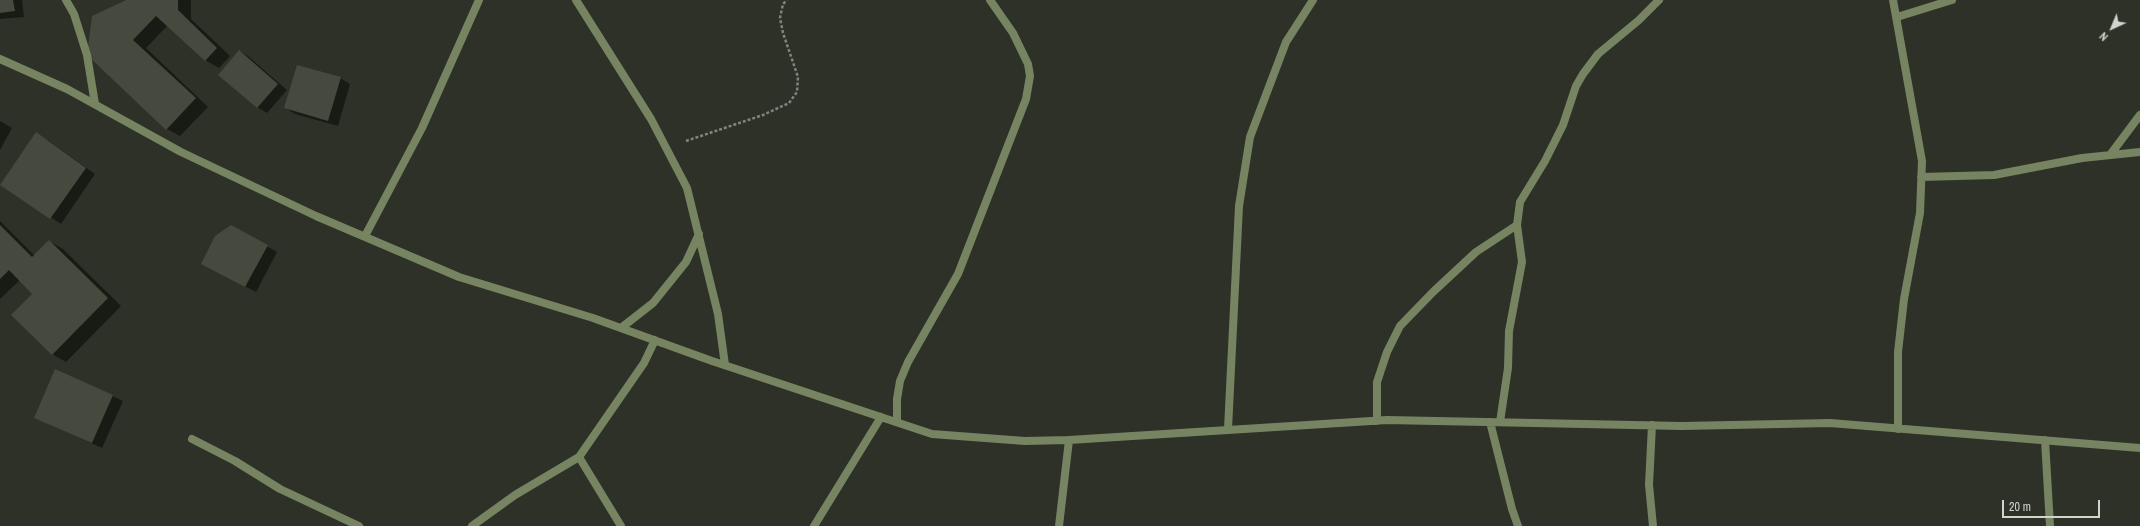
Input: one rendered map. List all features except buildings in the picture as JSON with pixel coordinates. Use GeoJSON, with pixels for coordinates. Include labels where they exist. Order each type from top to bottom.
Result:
{"type":"FeatureCollection","features":[{"type":"Feature","properties":{"kind":"street"},"geometry":{"type":"LineString","coordinates":[[66,0],[74,14],[87,55],[95,104]]}},
{"type":"Feature","properties":{"kind":"street"},"geometry":{"type":"LineString","coordinates":[[364,236],[422,128],[479,0]]}},
{"type":"Feature","properties":{"kind":"street"},"geometry":{"type":"LineString","coordinates":[[576,0],[651,119],[687,188],[718,314],[724,365]]}},
{"type":"Feature","properties":{"kind":"street"},"geometry":{"type":"LineString","coordinates":[[897,422],[897,399],[900,381],[908,362],[958,274],[1026,99],[1030,76],[1028,64],[1013,33],[990,0]]}},
{"type":"Feature","properties":{"kind":"street"},"geometry":{"type":"LineString","coordinates":[[1228,429],[1232,322],[1239,206],[1250,136],[1286,42],[1313,0]]}},
{"type":"Feature","properties":{"kind":"street"},"geometry":{"type":"LineString","coordinates":[[1500,422],[1508,368],[1509,331],[1522,262],[1517,225],[1520,202],[1545,161],[1563,125],[1576,86],[1583,74],[1598,54],[1639,20],[1658,0]]}},
{"type":"Feature","properties":{"kind":"street"},"geometry":{"type":"LineString","coordinates":[[1893,0],[1922,161],[1920,213],[1904,299],[1898,352],[1898,429]]}},
{"type":"Feature","properties":{"kind":"street"},"geometry":{"type":"LineString","coordinates":[[1897,17],[1952,0]]}},
{"type":"Feature","properties":{"kind":"street"},"geometry":{"type":"LineString","coordinates":[[0,59],[67,89],[181,152],[364,236],[459,277],[621,328],[724,365],[932,434],[1025,441],[1069,440],[1377,421],[1652,425],[1830,423],[2140,448]]}},
{"type":"Feature","properties":{"kind":"street"},"geometry":{"type":"LineString","coordinates":[[2110,155],[2140,115]]}},
{"type":"Feature","properties":{"kind":"street"},"geometry":{"type":"LineString","coordinates":[[1921,177],[1994,175],[2110,155],[2140,152]]}},
{"type":"Feature","properties":{"kind":"street"},"geometry":{"type":"LineString","coordinates":[[1377,421],[1377,382],[1388,352],[1400,326],[1432,292],[1476,252],[1517,225]]}},
{"type":"Feature","properties":{"kind":"street"},"geometry":{"type":"LineString","coordinates":[[621,328],[653,303],[686,262],[699,234]]}},
{"type":"Feature","properties":{"kind":"street"},"geometry":{"type":"LineString","coordinates":[[472,526],[515,495],[579,457],[644,363],[655,340]]}},
{"type":"Feature","properties":{"kind":"street"},"geometry":{"type":"LineString","coordinates":[[814,526],[881,417]]}},
{"type":"Feature","properties":{"kind":"street"},"geometry":{"type":"LineString","coordinates":[[1490,422],[1512,509],[1518,526]]}},
{"type":"Feature","properties":{"kind":"street"},"geometry":{"type":"LineString","coordinates":[[1652,425],[1649,485],[1653,526]]}},
{"type":"Feature","properties":{"kind":"street"},"geometry":{"type":"LineString","coordinates":[[192,439],[235,461],[280,489],[359,526]]}},
{"type":"Feature","properties":{"kind":"street"},"geometry":{"type":"LineString","coordinates":[[1059,526],[1069,440]]}},
{"type":"Feature","properties":{"kind":"street"},"geometry":{"type":"LineString","coordinates":[[2045,440],[2050,526]]}},
{"type":"Feature","properties":{"kind":"street"},"geometry":{"type":"LineString","coordinates":[[579,457],[621,526]]}},
{"type":"Feature","properties":{"kind":"path"},"geometry":{"type":"LineString","coordinates":[[667,149],[699,136],[763,115],[789,103],[797,92],[798,77],[783,33],[780,18],[783,4],[787,0]]}}]}
